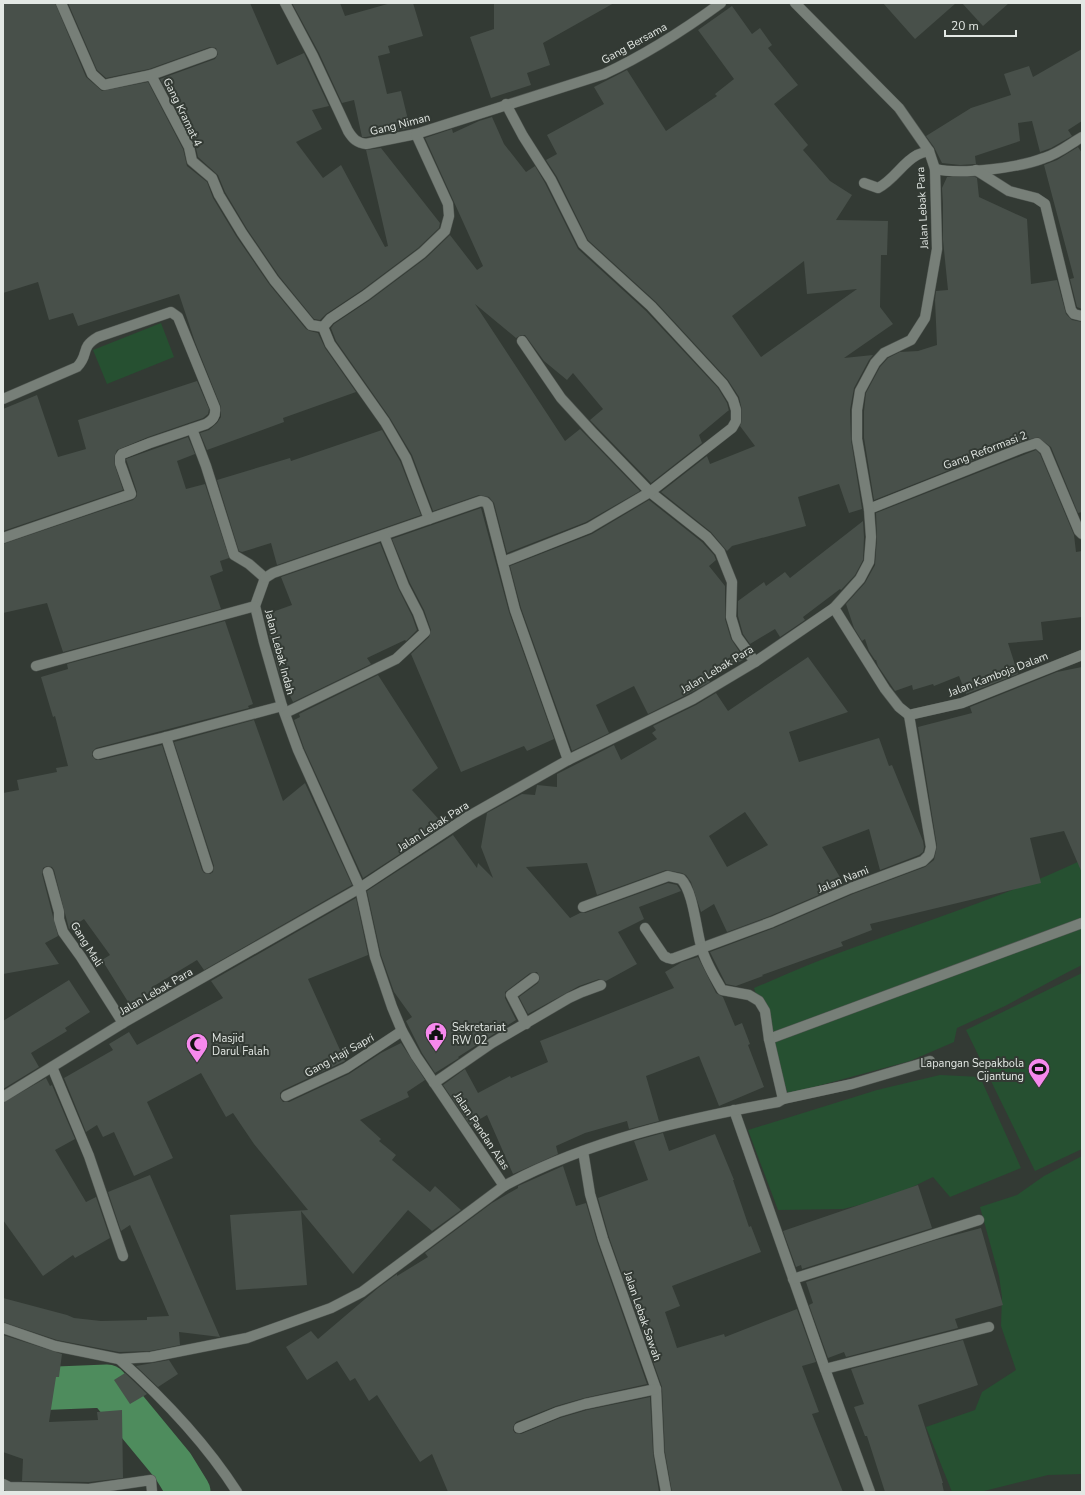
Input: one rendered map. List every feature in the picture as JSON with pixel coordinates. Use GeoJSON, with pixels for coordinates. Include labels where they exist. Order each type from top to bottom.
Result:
{"type":"FeatureCollection","features":[{"type":"Feature","properties":{"kind":"street","name":"Gang Kramat 4"},"geometry":{"type":"LineString","coordinates":[[61,3],[92,74],[104,85],[151,75],[189,147],[192,161],[212,178],[242,233],[274,280],[311,324],[323,327]]}},
{"type":"Feature","properties":{"kind":"street","name":"Gang Niman"},"geometry":{"type":"LineString","coordinates":[[285,3],[348,131],[352,138],[359,143],[366,144],[416,134],[506,104]]}},
{"type":"Feature","properties":{"kind":"street","name":"Gang Bersama"},"geometry":{"type":"LineString","coordinates":[[506,104],[604,74],[662,43],[721,3]]}},
{"type":"Feature","properties":{"kind":"street","name":"Jalan Lebak Para"},"geometry":{"type":"LineString","coordinates":[[3,1097],[123,1023],[360,888],[469,816],[568,760],[693,699],[754,662],[834,608],[860,579],[869,562],[871,537],[869,509],[857,439],[857,410],[860,391],[875,363],[884,353],[911,340],[925,318],[937,249],[935,169],[929,151],[899,108],[795,3]]}},
{"type":"Feature","properties":{"kind":"street"},"geometry":{"type":"LineString","coordinates":[[151,75],[212,53]]}},
{"type":"Feature","properties":{"kind":"street"},"geometry":{"type":"LineString","coordinates":[[503,562],[588,528],[650,492],[732,428],[736,421],[736,410],[733,400],[723,384],[652,306],[583,244],[551,180],[523,136],[506,104]]}},
{"type":"Feature","properties":{"kind":"street"},"geometry":{"type":"LineString","coordinates":[[416,134],[448,204],[449,216],[445,231],[422,253],[366,295],[330,319],[323,327],[330,344],[385,422],[406,458],[429,519]]}},
{"type":"Feature","properties":{"kind":"street"},"geometry":{"type":"LineString","coordinates":[[935,169],[945,171],[1000,168],[1045,158],[1082,137]]}},
{"type":"Feature","properties":{"kind":"street"},"geometry":{"type":"LineString","coordinates":[[864,184],[878,188],[886,184],[904,165],[917,155],[929,151]]}},
{"type":"Feature","properties":{"kind":"street"},"geometry":{"type":"LineString","coordinates":[[976,170],[1009,191],[1036,198],[1045,204],[1071,310],[1074,314],[1082,316]]}},
{"type":"Feature","properties":{"kind":"street"},"geometry":{"type":"LineString","coordinates":[[3,399],[77,367],[82,362],[85,347],[90,342],[171,312],[178,317],[215,408],[216,414],[212,421],[122,454],[120,457],[120,463],[131,494],[3,538]]}},
{"type":"Feature","properties":{"kind":"street"},"geometry":{"type":"LineString","coordinates":[[522,341],[561,398],[650,492],[707,537],[720,552],[732,582],[730,617],[737,636],[754,662]]}},
{"type":"Feature","properties":{"kind":"street"},"geometry":{"type":"LineString","coordinates":[[192,429],[206,466],[234,555],[249,564],[265,578],[273,573],[429,519],[482,501],[485,502],[488,505],[514,610],[568,760]]}},
{"type":"Feature","properties":{"kind":"street","name":"Gang Reformasi 2"},"geometry":{"type":"LineString","coordinates":[[869,509],[1037,443],[1045,450],[1079,531],[1082,534]]}},
{"type":"Feature","properties":{"kind":"street"},"geometry":{"type":"LineString","coordinates":[[98,754],[284,709],[396,659],[425,632],[418,613],[404,586],[384,535]]}},
{"type":"Feature","properties":{"kind":"street","name":"Jalan Lebak Indah"},"geometry":{"type":"LineString","coordinates":[[265,578],[255,606],[264,643],[284,709],[298,750],[360,888]]}},
{"type":"Feature","properties":{"kind":"street"},"geometry":{"type":"LineString","coordinates":[[36,666],[255,606]]}},
{"type":"Feature","properties":{"kind":"street"},"geometry":{"type":"LineString","coordinates":[[834,608],[885,690],[899,707],[909,714]]}},
{"type":"Feature","properties":{"kind":"street","name":"Jalan Kamboja Dalam"},"geometry":{"type":"LineString","coordinates":[[909,714],[962,703],[1082,655]]}},
{"type":"Feature","properties":{"kind":"street","name":"Jalan Nami"},"geometry":{"type":"LineString","coordinates":[[645,928],[664,956],[672,959],[772,922],[851,888],[923,861],[928,857],[931,847],[909,714]]}},
{"type":"Feature","properties":{"kind":"street"},"geometry":{"type":"LineString","coordinates":[[166,738],[208,868]]}},
{"type":"Feature","properties":{"kind":"street","name":"Gang Mali"},"geometry":{"type":"LineString","coordinates":[[48,872],[63,932],[81,957],[123,1023]]}},
{"type":"Feature","properties":{"kind":"street"},"geometry":{"type":"LineString","coordinates":[[583,907],[668,876],[677,877],[684,881],[688,889],[701,947],[713,975],[722,990],[749,995],[759,1001],[765,1011],[769,1039],[784,1099]]}},
{"type":"Feature","properties":{"kind":"street","name":"Jalan Pandan Alas"},"geometry":{"type":"LineString","coordinates":[[360,888],[375,957],[384,987],[402,1031],[434,1083],[504,1186],[529,1172],[615,1139],[734,1110],[778,1102],[784,1099],[852,1084],[930,1061]]}},
{"type":"Feature","properties":{"kind":"street"},"geometry":{"type":"LineString","coordinates":[[769,1039],[1082,923]]}},
{"type":"Feature","properties":{"kind":"street"},"geometry":{"type":"LineString","coordinates":[[526,1024],[511,995],[534,978]]}},
{"type":"Feature","properties":{"kind":"street"},"geometry":{"type":"LineString","coordinates":[[434,1083],[492,1043],[582,992],[601,985]]}},
{"type":"Feature","properties":{"kind":"street","name":"Gang Haji Sapri"},"geometry":{"type":"LineString","coordinates":[[286,1096],[346,1068],[402,1031]]}},
{"type":"Feature","properties":{"kind":"street"},"geometry":{"type":"LineString","coordinates":[[52,1067],[89,1156],[123,1256]]}},
{"type":"Feature","properties":{"kind":"street"},"geometry":{"type":"LineString","coordinates":[[734,1110],[870,1492]]}},
{"type":"Feature","properties":{"kind":"street","name":"Jalan Lebak Sawah"},"geometry":{"type":"LineString","coordinates":[[583,1151],[590,1194],[603,1239],[656,1389],[659,1453],[666,1492]]}},
{"type":"Feature","properties":{"kind":"street"},"geometry":{"type":"LineString","coordinates":[[3,1328],[55,1346],[119,1359],[151,1357],[229,1343],[247,1338],[331,1308],[362,1292],[504,1186]]}},
{"type":"Feature","properties":{"kind":"street"},"geometry":{"type":"LineString","coordinates":[[793,1279],[979,1220]]}},
{"type":"Feature","properties":{"kind":"street"},"geometry":{"type":"LineString","coordinates":[[825,1369],[989,1327]]}},
{"type":"Feature","properties":{"kind":"street"},"geometry":{"type":"LineString","coordinates":[[119,1359],[149,1385],[171,1408],[206,1448],[237,1492]]}},
{"type":"Feature","properties":{"kind":"street"},"geometry":{"type":"LineString","coordinates":[[519,1428],[558,1412],[585,1404],[656,1389]]}},
{"type":"Feature","properties":{"kind":"street"},"geometry":{"type":"LineString","coordinates":[[3,1484],[9,1487],[90,1489],[151,1480],[152,1492]]}},
{"type":"Feature","properties":{"kind":"green space"},"geometry":{"type":"Polygon","coordinates":[[[161,323],[174,357],[107,384],[93,350],[161,323]]]}},
{"type":"Feature","properties":{"kind":"green space"},"geometry":{"type":"Polygon","coordinates":[[[1082,860],[1082,965],[1005,1006],[957,1028],[954,1042],[910,1061],[788,1094],[754,988],[835,954],[995,897],[1082,860]]]}},
{"type":"Feature","properties":{"kind":"green space","name":"Lapangan Sepakbola Cijantung"},"geometry":{"type":"Polygon","coordinates":[[[1082,973],[1082,1149],[1035,1171],[966,1030],[1082,973]]]}},
{"type":"Feature","properties":{"kind":"green space"},"geometry":{"type":"Polygon","coordinates":[[[940,1075],[980,1077],[1021,1168],[950,1197],[933,1177],[892,1197],[843,1209],[778,1210],[748,1130],[877,1090],[940,1075]]]}},
{"type":"Feature","properties":{"kind":"green space"},"geometry":{"type":"Polygon","coordinates":[[[1082,1156],[1082,1474],[1048,1475],[980,1492],[952,1492],[926,1427],[975,1410],[982,1392],[1016,1370],[1001,1326],[1002,1297],[999,1276],[980,1207],[1017,1195],[1044,1176],[1082,1156]]]}},
{"type":"Feature","properties":{"kind":"building"},"geometry":{"type":"Polygon","coordinates":[[[3,3],[55,3],[86,77],[102,91],[148,82],[183,149],[187,166],[207,182],[213,198],[236,236],[269,284],[306,329],[318,333],[325,348],[356,392],[283,418],[284,422],[207,450],[200,433],[209,430],[217,423],[221,417],[221,407],[195,342],[179,294],[78,326],[73,313],[49,320],[38,282],[3,293],[3,3]]]}},
{"type":"Feature","properties":{"kind":"building"},"geometry":{"type":"Polygon","coordinates":[[[68,3],[250,3],[277,65],[304,53],[329,106],[312,110],[322,129],[296,142],[323,178],[341,165],[385,247],[388,246],[366,150],[381,148],[440,223],[439,228],[418,248],[362,290],[326,314],[320,320],[314,319],[279,276],[247,229],[225,192],[218,175],[198,157],[195,144],[160,79],[215,59],[218,54],[216,48],[210,47],[149,69],[106,78],[97,70],[68,3]]]}},
{"type":"Feature","properties":{"kind":"building"},"geometry":{"type":"Polygon","coordinates":[[[292,3],[340,3],[345,16],[391,3],[413,3],[423,36],[388,46],[390,53],[378,56],[387,94],[401,91],[410,128],[362,137],[354,100],[342,103],[319,53],[292,3]]]}},
{"type":"Feature","properties":{"kind":"building"},"geometry":{"type":"Polygon","coordinates":[[[494,3],[614,3],[543,43],[550,65],[527,73],[531,85],[491,98],[470,37],[494,29],[494,3]]]}},
{"type":"Feature","properties":{"kind":"building"},"geometry":{"type":"Polygon","coordinates":[[[883,3],[956,3],[915,39],[883,3]]]}},
{"type":"Feature","properties":{"kind":"building"},"geometry":{"type":"Polygon","coordinates":[[[962,3],[1009,3],[983,26],[962,3]]]}},
{"type":"Feature","properties":{"kind":"building"},"geometry":{"type":"Polygon","coordinates":[[[732,6],[752,34],[760,28],[772,45],[768,48],[798,85],[774,104],[808,145],[803,150],[830,181],[852,195],[836,220],[888,221],[887,255],[881,255],[880,307],[893,324],[844,358],[873,355],[854,388],[850,410],[851,440],[862,509],[849,513],[839,484],[798,497],[806,526],[732,546],[727,551],[711,532],[661,492],[707,456],[710,464],[755,446],[740,426],[742,421],[742,410],[739,397],[728,380],[656,302],[588,240],[557,177],[546,160],[557,154],[547,135],[604,104],[594,87],[627,70],[666,131],[717,96],[715,94],[734,79],[698,30],[732,6]],[[804,261],[732,316],[761,357],[857,289],[807,294],[804,261]]]}},
{"type":"Feature","properties":{"kind":"building"},"geometry":{"type":"Polygon","coordinates":[[[1082,49],[1082,121],[1068,130],[1072,136],[1051,148],[1040,152],[1032,121],[1018,123],[1020,141],[975,156],[976,164],[960,165],[942,163],[934,147],[926,136],[971,108],[1011,95],[1004,74],[1029,66],[1033,77],[1082,49]]]}},
{"type":"Feature","properties":{"kind":"building"},"geometry":{"type":"Polygon","coordinates":[[[492,117],[504,144],[526,172],[535,166],[578,249],[646,311],[718,388],[727,403],[729,410],[699,435],[702,443],[651,483],[590,420],[603,409],[573,373],[567,380],[544,361],[525,335],[521,335],[516,338],[475,304],[565,441],[580,429],[640,491],[586,522],[507,553],[494,503],[489,497],[479,495],[433,511],[412,455],[390,418],[336,341],[331,328],[334,324],[370,300],[426,258],[450,235],[477,270],[483,266],[425,138],[452,129],[453,133],[479,121],[492,117]]]}},
{"type":"Feature","properties":{"kind":"building"},"geometry":{"type":"Polygon","coordinates":[[[1078,147],[1082,153],[1082,309],[1077,307],[1070,279],[1074,278],[1044,165],[1057,160],[1078,147]]]}},
{"type":"Feature","properties":{"kind":"building"},"geometry":{"type":"Polygon","coordinates":[[[947,177],[977,178],[979,197],[1027,219],[1031,284],[1057,280],[1066,314],[1072,320],[1082,322],[1082,512],[1078,513],[1051,447],[1038,437],[1020,442],[874,500],[864,438],[866,393],[880,367],[888,358],[900,352],[918,351],[937,345],[936,291],[948,290],[943,240],[942,188],[947,177]]]}},
{"type":"Feature","properties":{"kind":"building"},"geometry":{"type":"Polygon","coordinates":[[[197,381],[209,409],[208,414],[203,418],[148,437],[117,450],[114,457],[114,463],[123,490],[3,531],[3,409],[37,395],[58,457],[86,449],[78,420],[197,381]]]}},
{"type":"Feature","properties":{"kind":"building"},"geometry":{"type":"Polygon","coordinates":[[[382,430],[400,461],[421,515],[277,565],[271,543],[242,552],[239,551],[217,480],[290,458],[291,461],[382,430]]]}},
{"type":"Feature","properties":{"kind":"building"},"geometry":{"type":"Polygon","coordinates":[[[188,437],[195,454],[177,461],[186,489],[205,484],[229,558],[220,561],[223,571],[210,576],[221,609],[63,652],[47,603],[3,613],[3,544],[133,500],[137,496],[137,492],[126,459],[188,437]]]}},
{"type":"Feature","properties":{"kind":"building"},"geometry":{"type":"Polygon","coordinates":[[[1036,450],[1040,454],[1074,535],[1076,552],[1082,551],[1082,617],[1041,622],[1043,640],[1008,643],[1018,674],[966,694],[959,676],[934,686],[933,684],[913,690],[912,685],[895,691],[869,651],[865,639],[862,641],[854,628],[846,604],[865,583],[875,565],[877,538],[876,513],[1036,450]]]}},
{"type":"Feature","properties":{"kind":"building"},"geometry":{"type":"Polygon","coordinates":[[[649,500],[702,542],[714,555],[716,560],[709,566],[725,586],[725,619],[731,639],[743,660],[708,679],[710,682],[648,714],[634,686],[596,705],[609,733],[572,751],[521,608],[510,566],[592,534],[649,500]]]}},
{"type":"Feature","properties":{"kind":"building"},"geometry":{"type":"Polygon","coordinates":[[[481,508],[509,612],[554,739],[527,751],[524,746],[461,772],[411,654],[429,637],[431,630],[424,610],[410,583],[392,539],[481,508]]]}},
{"type":"Feature","properties":{"kind":"building"},"geometry":{"type":"Polygon","coordinates":[[[863,521],[863,560],[855,575],[841,590],[840,589],[803,617],[805,620],[780,637],[775,629],[750,644],[743,634],[738,616],[738,601],[764,582],[766,586],[785,572],[790,578],[863,521]]]}},
{"type":"Feature","properties":{"kind":"building"},"geometry":{"type":"Polygon","coordinates":[[[380,543],[417,630],[406,641],[405,640],[367,658],[371,664],[293,702],[279,673],[264,615],[292,605],[281,577],[380,543]]]}},
{"type":"Feature","properties":{"kind":"building"},"geometry":{"type":"Polygon","coordinates":[[[225,621],[253,704],[248,706],[249,708],[96,748],[92,752],[92,756],[96,760],[100,760],[162,745],[202,870],[204,873],[210,874],[213,872],[214,866],[174,742],[254,720],[283,801],[305,783],[352,885],[204,970],[197,960],[154,986],[156,989],[130,1005],[102,960],[110,955],[84,919],[69,929],[54,870],[52,867],[47,866],[43,868],[42,874],[58,936],[45,943],[59,964],[3,974],[3,793],[19,790],[17,780],[57,772],[56,768],[68,766],[55,716],[53,717],[41,677],[68,669],[67,664],[225,621]]]}},
{"type":"Feature","properties":{"kind":"building"},"geometry":{"type":"Polygon","coordinates":[[[808,657],[848,712],[789,732],[799,762],[879,738],[889,766],[892,765],[923,841],[923,852],[919,855],[880,870],[869,829],[822,847],[844,884],[770,916],[727,932],[714,904],[701,912],[691,882],[686,875],[682,873],[666,870],[597,895],[587,863],[526,867],[570,918],[580,913],[585,913],[668,883],[677,885],[681,891],[639,907],[644,919],[618,932],[637,964],[606,981],[599,979],[579,986],[528,1014],[519,997],[538,983],[540,978],[537,972],[530,973],[505,992],[505,998],[516,1020],[435,1073],[422,1053],[406,1021],[412,1017],[394,992],[381,955],[367,891],[453,835],[477,868],[478,863],[493,878],[481,847],[487,813],[522,794],[535,795],[537,785],[557,787],[557,774],[614,745],[621,760],[657,739],[652,733],[656,730],[653,726],[696,705],[716,693],[728,711],[808,657]],[[745,812],[709,836],[727,867],[768,845],[745,812]]]}},
{"type":"Feature","properties":{"kind":"building"},"geometry":{"type":"Polygon","coordinates":[[[1082,667],[1082,873],[1064,831],[1030,838],[1041,883],[870,924],[872,930],[841,942],[843,946],[736,986],[726,984],[710,952],[774,928],[853,894],[925,867],[934,860],[937,846],[918,727],[972,713],[970,707],[1057,672],[1082,667]]]}},
{"type":"Feature","properties":{"kind":"building"},"geometry":{"type":"Polygon","coordinates":[[[378,675],[438,768],[412,790],[444,825],[363,878],[304,748],[294,720],[300,717],[299,714],[378,675]]]}},
{"type":"Feature","properties":{"kind":"building"},"geometry":{"type":"Polygon","coordinates":[[[356,898],[368,955],[308,979],[345,1061],[283,1090],[280,1093],[280,1098],[283,1102],[289,1102],[349,1074],[381,1053],[401,1043],[425,1080],[407,1092],[409,1097],[360,1120],[381,1139],[379,1141],[396,1155],[392,1160],[430,1192],[435,1186],[461,1210],[432,1231],[408,1210],[353,1274],[301,1211],[307,1285],[236,1290],[230,1215],[308,1210],[254,1144],[233,1113],[226,1117],[201,1073],[147,1102],[173,1158],[134,1176],[114,1132],[103,1137],[97,1125],[86,1132],[64,1078],[113,1050],[109,1044],[129,1032],[137,1045],[223,998],[211,981],[356,898]]]}},
{"type":"Feature","properties":{"kind":"building"},"geometry":{"type":"Polygon","coordinates":[[[698,957],[716,993],[723,997],[735,1026],[742,1023],[750,1044],[748,1045],[764,1087],[719,1106],[699,1056],[646,1076],[659,1121],[629,1129],[627,1121],[585,1133],[556,1146],[558,1154],[513,1174],[487,1115],[470,1125],[443,1085],[465,1069],[478,1093],[510,1076],[511,1078],[548,1062],[540,1041],[674,988],[665,972],[682,962],[698,957]]]}},
{"type":"Feature","properties":{"kind":"building"},"geometry":{"type":"Polygon","coordinates":[[[69,980],[90,1012],[65,1028],[67,1031],[31,1053],[39,1067],[3,1089],[3,1021],[69,980]]]}},
{"type":"Feature","properties":{"kind":"building"},"geometry":{"type":"Polygon","coordinates":[[[46,1078],[50,1086],[52,1085],[75,1139],[55,1150],[86,1202],[96,1197],[110,1238],[75,1258],[73,1255],[43,1276],[3,1220],[3,1103],[46,1078]]]}},
{"type":"Feature","properties":{"kind":"building"},"geometry":{"type":"Polygon","coordinates":[[[663,1133],[669,1151],[715,1134],[734,1180],[749,1227],[751,1226],[761,1252],[672,1286],[680,1306],[665,1312],[677,1348],[724,1334],[725,1337],[797,1309],[816,1362],[802,1366],[819,1412],[812,1414],[843,1492],[672,1492],[665,1452],[662,1387],[609,1237],[598,1198],[648,1180],[634,1141],[663,1133]]]}},
{"type":"Feature","properties":{"kind":"building"},"geometry":{"type":"Polygon","coordinates":[[[563,1166],[576,1206],[586,1203],[597,1241],[647,1384],[556,1406],[516,1422],[513,1430],[515,1433],[521,1434],[560,1418],[587,1410],[650,1397],[653,1453],[659,1492],[448,1492],[432,1454],[420,1462],[377,1395],[369,1401],[355,1378],[350,1381],[337,1361],[307,1380],[286,1347],[311,1331],[318,1339],[378,1288],[397,1274],[397,1276],[428,1257],[425,1253],[492,1203],[518,1188],[518,1186],[563,1166]]]}},
{"type":"Feature","properties":{"kind":"building"},"geometry":{"type":"Polygon","coordinates":[[[150,1175],[220,1337],[179,1332],[180,1345],[150,1351],[119,1352],[57,1340],[3,1322],[3,1298],[74,1318],[101,1321],[147,1320],[147,1317],[169,1316],[130,1225],[121,1231],[108,1192],[150,1175]]]}},
{"type":"Feature","properties":{"kind":"building"},"geometry":{"type":"Polygon","coordinates":[[[918,1185],[932,1228],[802,1269],[801,1265],[796,1267],[783,1231],[918,1185]]]}},
{"type":"Feature","properties":{"kind":"building"},"geometry":{"type":"Polygon","coordinates":[[[981,1228],[1003,1305],[955,1319],[958,1328],[846,1357],[844,1352],[828,1358],[809,1305],[813,1303],[806,1282],[936,1240],[981,1228]]]}},
{"type":"Feature","properties":{"kind":"building"},"geometry":{"type":"Polygon","coordinates":[[[3,1335],[62,1354],[59,1377],[56,1377],[49,1422],[98,1420],[97,1412],[122,1410],[123,1478],[89,1482],[22,1481],[23,1459],[3,1452],[3,1335]]]}},
{"type":"Feature","properties":{"kind":"building"},"geometry":{"type":"Polygon","coordinates":[[[963,1340],[978,1385],[918,1405],[943,1483],[944,1492],[885,1492],[867,1436],[865,1436],[854,1407],[864,1404],[851,1369],[963,1340]]]}},
{"type":"Feature","properties":{"kind":"building"},"geometry":{"type":"Polygon","coordinates":[[[169,1360],[178,1374],[158,1387],[136,1366],[169,1360]]]}},
{"type":"Feature","properties":{"kind":"building"},"geometry":{"type":"Polygon","coordinates":[[[125,1373],[147,1394],[130,1404],[114,1380],[125,1373]]]}},
{"type":"Feature","properties":{"kind":"waterway"},"geometry":{"type":"LineString","coordinates":[[3,1387],[8,1390],[107,1386],[173,1466],[189,1492]]}},
{"type":"Feature","properties":{"kind":"place","name":"Sekretariat RW 02"},"geometry":{"type":"Point","coordinates":[436,1052]}},
{"type":"Feature","properties":{"kind":"place","name":"Masjid Darul Falah"},"geometry":{"type":"Point","coordinates":[197,1064]}},
{"type":"Feature","properties":{"kind":"place","name":"Lapangan Sepakbola Cijantung"},"geometry":{"type":"Point","coordinates":[1039,1088]}}]}
